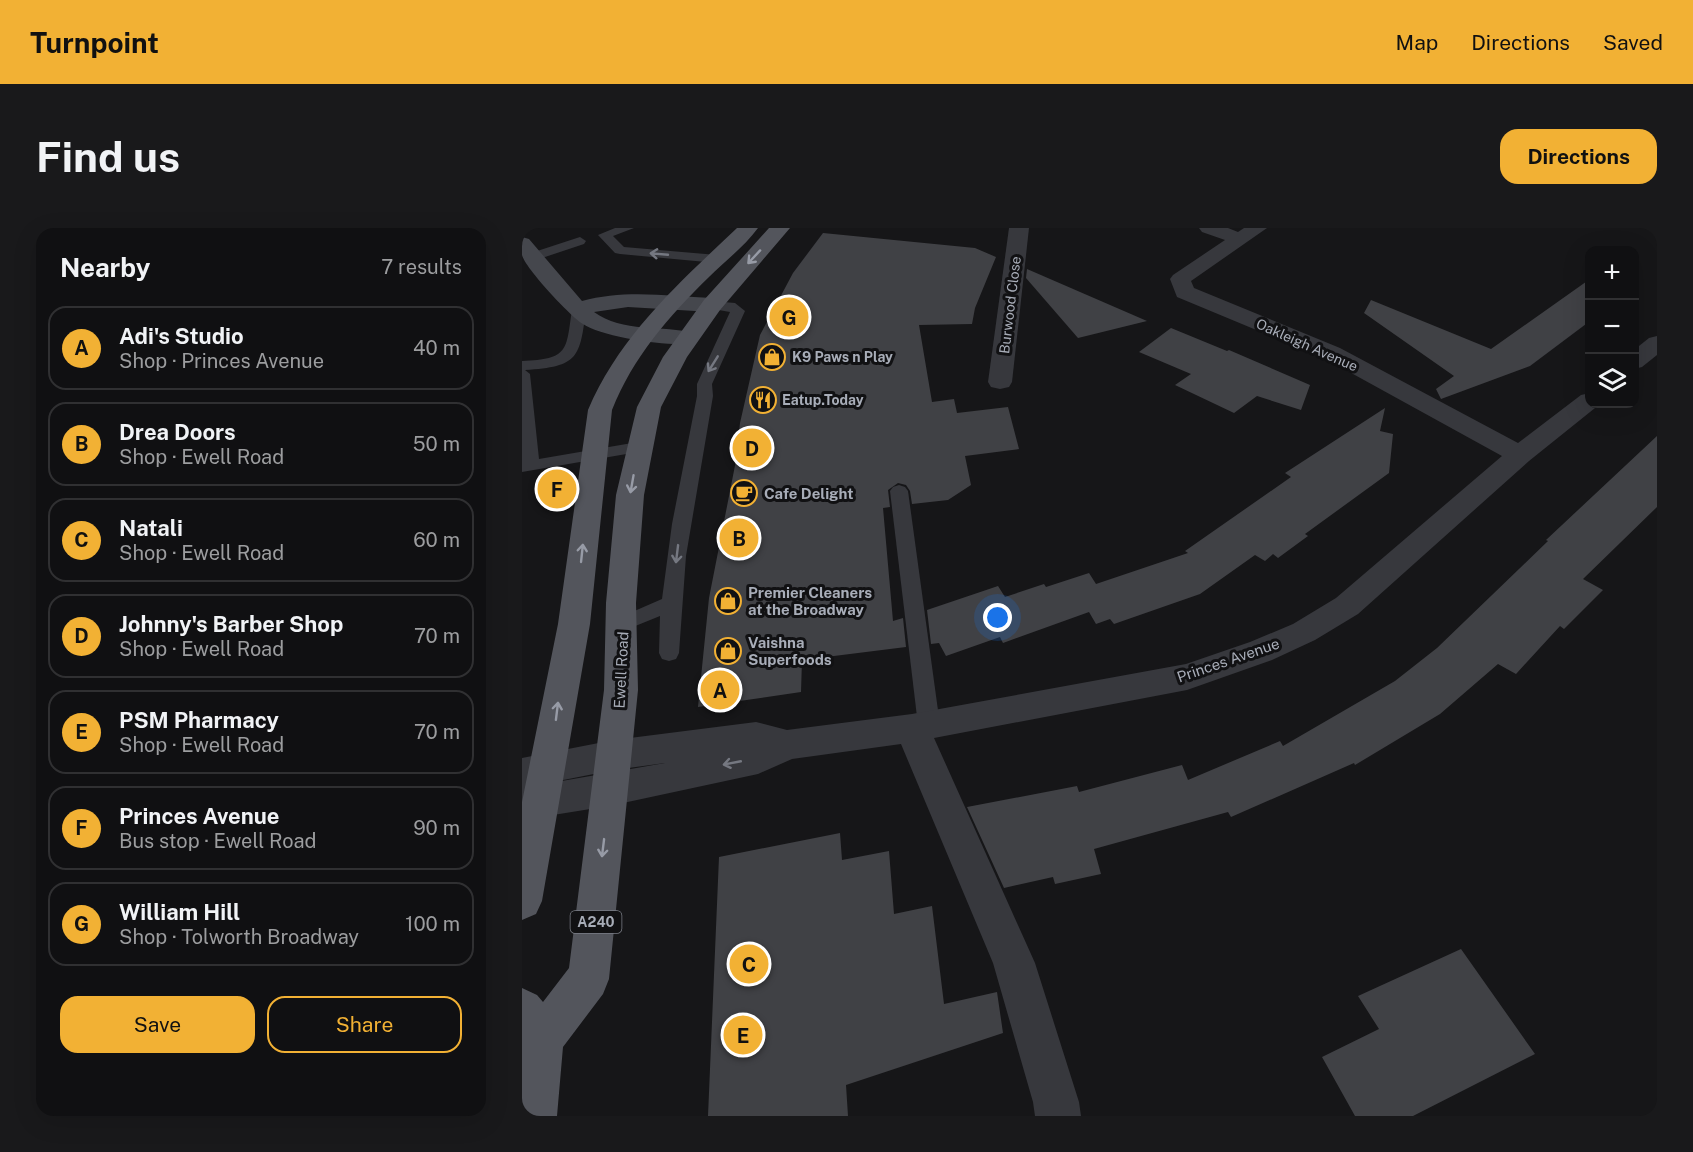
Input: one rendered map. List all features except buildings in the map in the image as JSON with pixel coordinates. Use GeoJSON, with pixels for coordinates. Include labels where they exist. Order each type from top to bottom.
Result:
{"type":"FeatureCollection","features":[{"type":"Feature","properties":{"kind":"main road"},"geometry":{"type":"LineString","coordinates":[[522,901],[532,787],[574,624],[592,454],[600,410],[612,381],[645,333],[670,303],[748,228]]}},
{"type":"Feature","properties":{"kind":"main road","name":"A240"},"geometry":{"type":"LineString","coordinates":[[712,305],[780,228]]}},
{"type":"Feature","properties":{"kind":"main road","name":"Ewell Road"},"geometry":{"type":"LineString","coordinates":[[534,1116],[532,1024],[588,979],[621,690],[623,562],[638,447],[649,407],[687,338],[712,305]]}},
{"type":"Feature","properties":{"kind":"street","name":"Burwood Close"},"geometry":{"type":"LineString","coordinates":[[1000,382],[1019,228]]}},
{"type":"Feature","properties":{"kind":"street"},"geometry":{"type":"LineString","coordinates":[[1209,228],[1249,233]]}},
{"type":"Feature","properties":{"kind":"street","name":"Oakleigh Avenue"},"geometry":{"type":"LineString","coordinates":[[1249,233],[1180,279],[1185,292],[1332,353],[1520,455]]}},
{"type":"Feature","properties":{"kind":"street"},"geometry":{"type":"LineString","coordinates":[[528,250],[592,321],[645,333],[687,338]]}},
{"type":"Feature","properties":{"kind":"street"},"geometry":{"type":"LineString","coordinates":[[579,309],[599,303],[712,305]]}},
{"type":"Feature","properties":{"kind":"street","name":"Princes Avenue"},"geometry":{"type":"LineString","coordinates":[[532,787],[611,772],[758,759],[787,745],[920,726],[1187,676],[1272,646],[1304,632],[1347,606],[1520,455],[1585,404]]}},
{"type":"Feature","properties":{"kind":"street"},"geometry":{"type":"LineString","coordinates":[[920,726],[1014,963],[1056,1102],[1058,1116]]}},
{"type":"Feature","properties":{"kind":"lane"},"geometry":{"type":"LineString","coordinates":[[628,228],[604,236],[620,250],[717,259]]}},
{"type":"Feature","properties":{"kind":"lane"},"geometry":{"type":"LineString","coordinates":[[528,250],[580,241]]}},
{"type":"Feature","properties":{"kind":"lane"},"geometry":{"type":"LineString","coordinates":[[669,653],[669,604],[683,502],[690,480],[705,396],[703,386],[708,371],[718,357],[738,311],[730,306],[712,305]]}},
{"type":"Feature","properties":{"kind":"lane"},"geometry":{"type":"LineString","coordinates":[[522,366],[540,365],[558,360],[574,346],[579,309]]}},
{"type":"Feature","properties":{"kind":"lane"},"geometry":{"type":"LineString","coordinates":[[522,374],[529,451],[527,466],[638,447]]}},
{"type":"Feature","properties":{"kind":"lane"},"geometry":{"type":"LineString","coordinates":[[899,491],[920,726]]}},
{"type":"Feature","properties":{"kind":"lane"},"geometry":{"type":"LineString","coordinates":[[623,624],[669,604]]}},
{"type":"Feature","properties":{"kind":"place","name":"William Hill"},"geometry":{"type":"Point","coordinates":[789,317]}},
{"type":"Feature","properties":{"kind":"place","name":"K9 Paws n Play"},"geometry":{"type":"Point","coordinates":[772,357]}},
{"type":"Feature","properties":{"kind":"place","name":"Eatup.Today"},"geometry":{"type":"Point","coordinates":[763,400]}},
{"type":"Feature","properties":{"kind":"place","name":"Johnny's Barber Shop"},"geometry":{"type":"Point","coordinates":[752,448]}},
{"type":"Feature","properties":{"kind":"place","name":"Princes Avenue"},"geometry":{"type":"Point","coordinates":[557,489]}},
{"type":"Feature","properties":{"kind":"place","name":"Cafe Delight"},"geometry":{"type":"Point","coordinates":[744,493]}},
{"type":"Feature","properties":{"kind":"place","name":"Drea Doors"},"geometry":{"type":"Point","coordinates":[739,538]}},
{"type":"Feature","properties":{"kind":"place","name":"Premier Cleaners at the Broadway"},"geometry":{"type":"Point","coordinates":[728,601]}},
{"type":"Feature","properties":{"kind":"place","name":"Vaishna Superfoods"},"geometry":{"type":"Point","coordinates":[728,651]}},
{"type":"Feature","properties":{"kind":"place","name":"Adi's Studio"},"geometry":{"type":"Point","coordinates":[720,690]}},
{"type":"Feature","properties":{"kind":"place","name":"Natali"},"geometry":{"type":"Point","coordinates":[749,964]}},
{"type":"Feature","properties":{"kind":"place","name":"PSM Pharmacy"},"geometry":{"type":"Point","coordinates":[743,1035]}}]}
